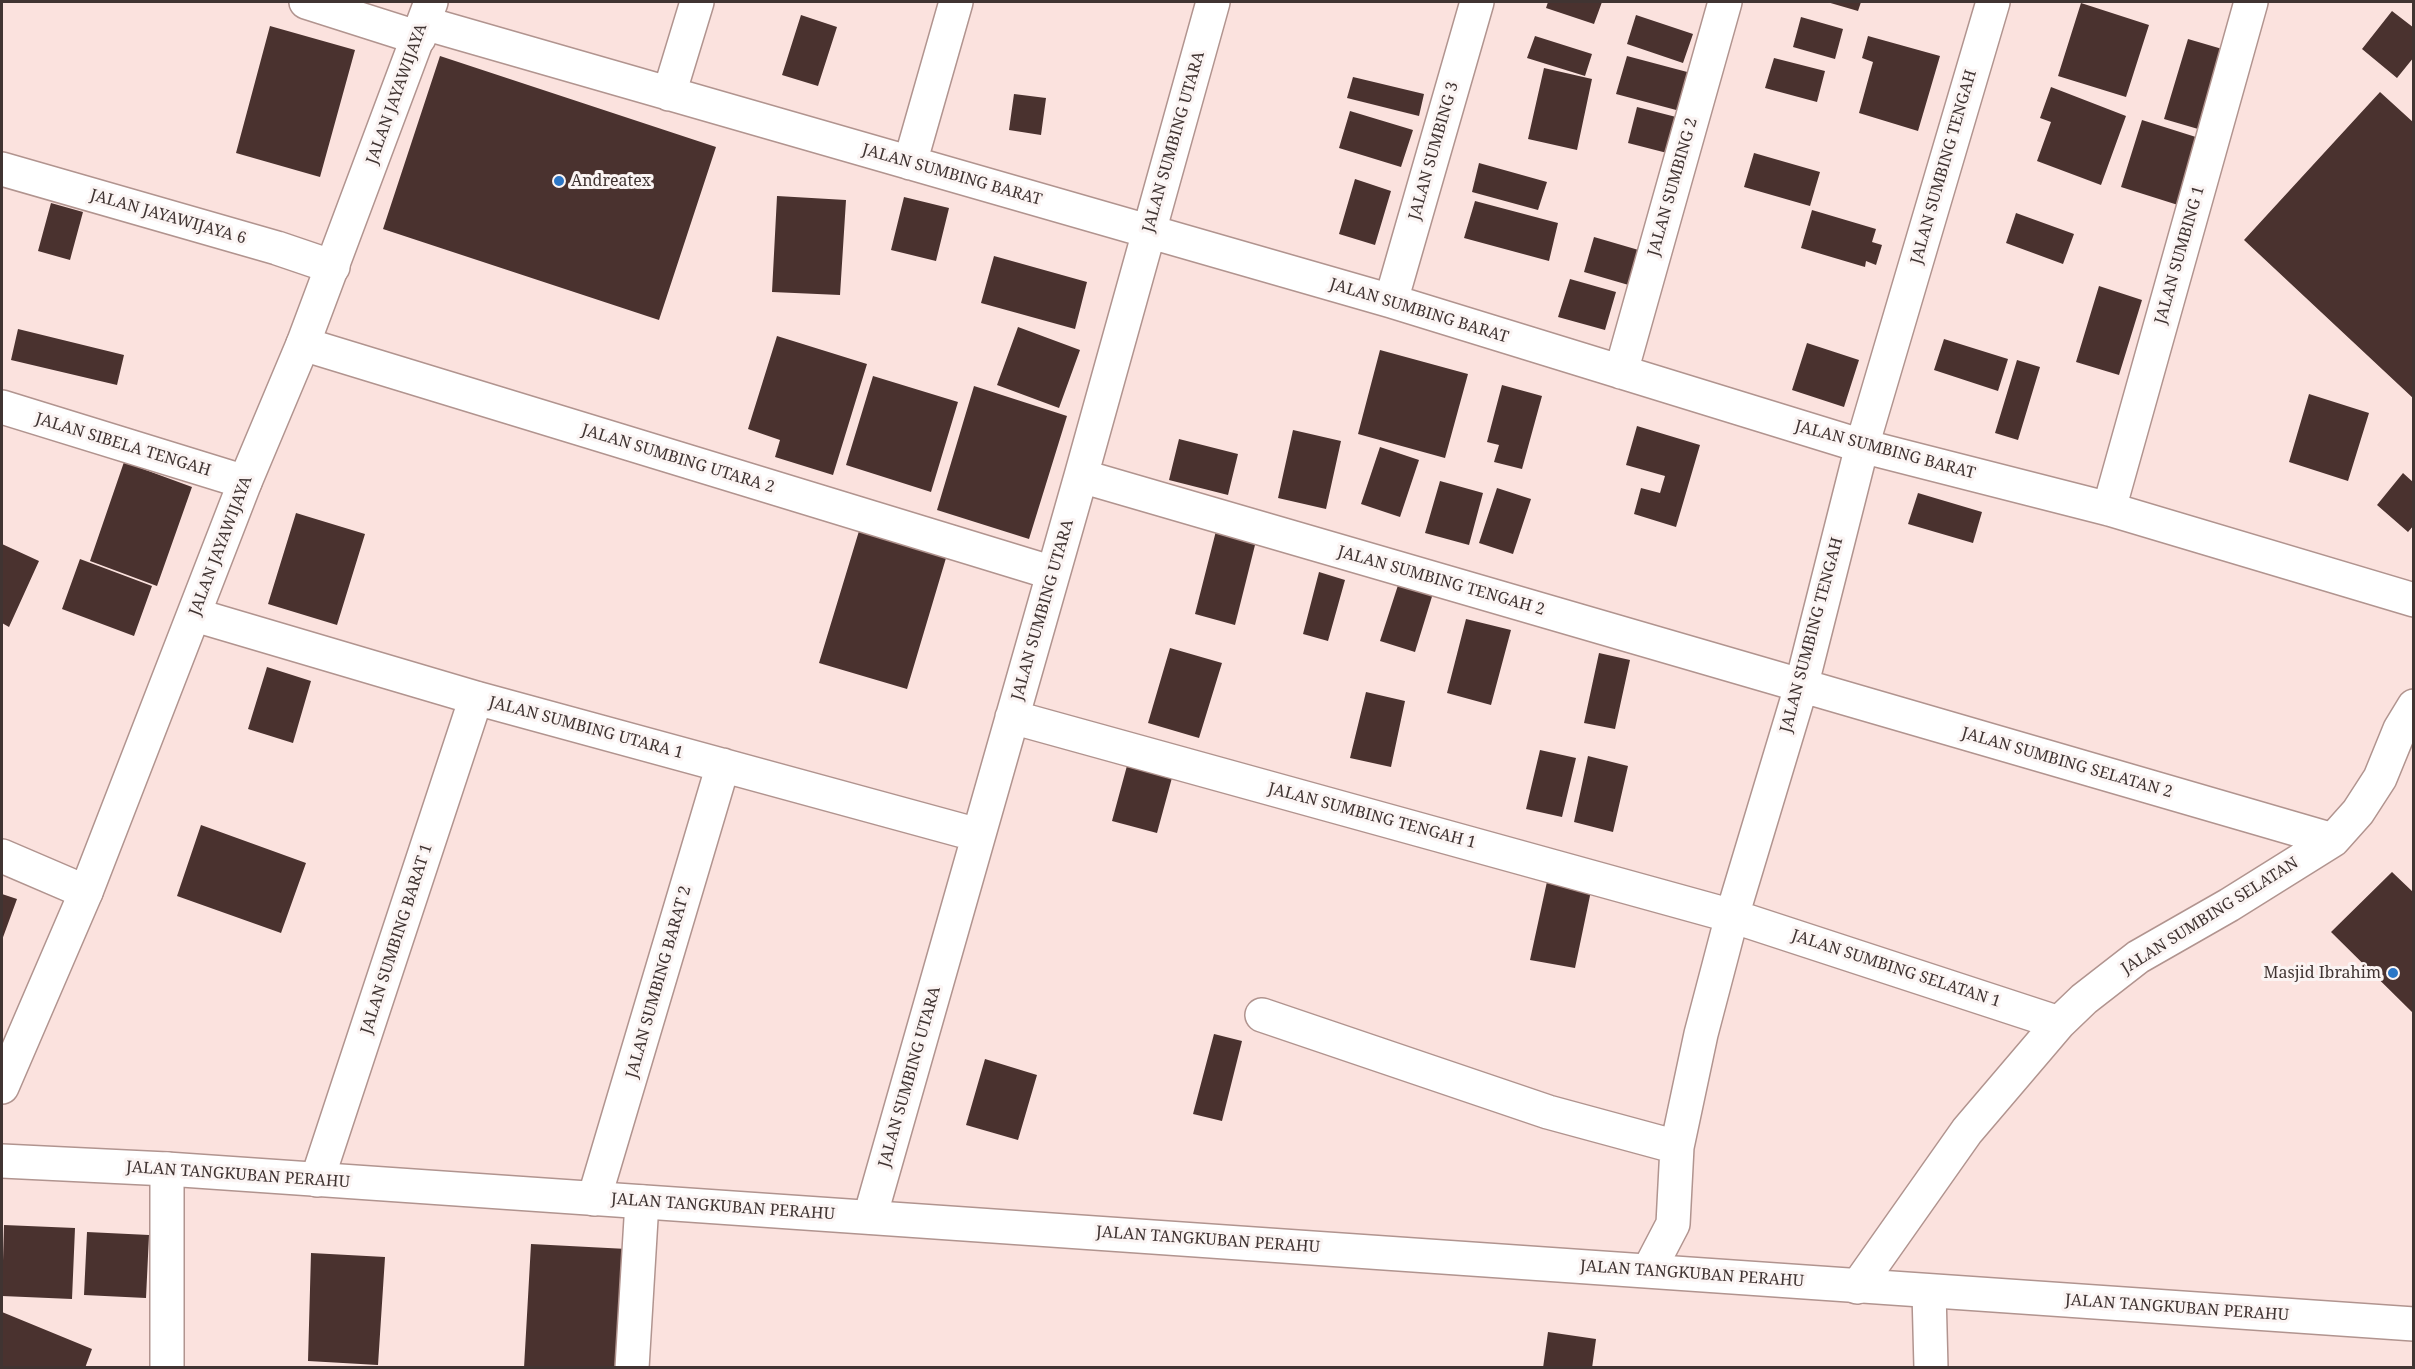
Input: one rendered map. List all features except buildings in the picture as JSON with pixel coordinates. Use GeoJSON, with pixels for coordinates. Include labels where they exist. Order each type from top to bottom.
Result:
{"type":"FeatureCollection","features":[{"type":"Feature","properties":{"kind":"street","name":"JALAN SUMBING BARAT"},"geometry":{"type":"LineString","coordinates":[[306,2],[424,21],[669,94],[1391,301],[1862,446],[2109,509],[2414,600]]}},
{"type":"Feature","properties":{"kind":"street"},"geometry":{"type":"LineString","coordinates":[[669,94],[697,2]]}},
{"type":"Feature","properties":{"kind":"street"},"geometry":{"type":"LineString","coordinates":[[910,163],[956,2]]}},
{"type":"Feature","properties":{"kind":"street","name":"JALAN SUMBING UTARA"},"geometry":{"type":"LineString","coordinates":[[870,1217],[1081,476],[1212,2]]}},
{"type":"Feature","properties":{"kind":"street","name":"JALAN SUMBING 3"},"geometry":{"type":"LineString","coordinates":[[1391,301],[1477,2]]}},
{"type":"Feature","properties":{"kind":"street","name":"JALAN SUMBING 2"},"geometry":{"type":"LineString","coordinates":[[1621,372],[1725,2]]}},
{"type":"Feature","properties":{"kind":"street","name":"JALAN SUMBING TENGAH"},"geometry":{"type":"LineString","coordinates":[[1649,1270],[1673,1224],[1677,1147],[1701,1034],[1732,916],[1801,687],[1862,446],[1993,2]]}},
{"type":"Feature","properties":{"kind":"street","name":"JALAN SUMBING 1"},"geometry":{"type":"LineString","coordinates":[[2109,509],[2251,2]]}},
{"type":"Feature","properties":{"kind":"street","name":"JALAN JAYAWIJAYA"},"geometry":{"type":"LineString","coordinates":[[2,1087],[86,892],[245,482],[303,344],[424,21]]}},
{"type":"Feature","properties":{"kind":"street","name":"JALAN JAYAWIJAYA 6"},"geometry":{"type":"LineString","coordinates":[[2,169],[277,248],[333,267]]}},
{"type":"Feature","properties":{"kind":"street","name":"JALAN SUMBING UTARA 2"},"geometry":{"type":"LineString","coordinates":[[303,344],[1053,573]]}},
{"type":"Feature","properties":{"kind":"street","name":"JALAN SIBELA TENGAH"},"geometry":{"type":"LineString","coordinates":[[2,407],[245,482]]}},
{"type":"Feature","properties":{"kind":"street","name":"JALAN SUMBING TENGAH 2"},"geometry":{"type":"LineString","coordinates":[[1081,476],[1801,687]]}},
{"type":"Feature","properties":{"kind":"street","name":"JALAN SUMBING UTARA 1"},"geometry":{"type":"LineString","coordinates":[[195,615],[476,698],[978,835]]}},
{"type":"Feature","properties":{"kind":"street","name":"JALAN SUMBING SELATAN 2"},"geometry":{"type":"LineString","coordinates":[[1801,687],[2333,840]]}},
{"type":"Feature","properties":{"kind":"street","name":"JALAN SUMBING BARAT 1"},"geometry":{"type":"LineString","coordinates":[[317,1180],[476,698]]}},
{"type":"Feature","properties":{"kind":"street","name":"JALAN SUMBING SELATAN"},"geometry":{"type":"LineString","coordinates":[[1857,1287],[1967,1131],[2059,1023],[2084,999],[2138,957],[2229,905],[2333,840],[2358,812],[2380,778],[2400,729],[2414,706]]}},
{"type":"Feature","properties":{"kind":"street","name":"JALAN SUMBING TENGAH 1"},"geometry":{"type":"LineString","coordinates":[[1012,717],[1732,916]]}},
{"type":"Feature","properties":{"kind":"street","name":"JALAN SUMBING BARAT 2"},"geometry":{"type":"LineString","coordinates":[[594,1199],[723,765]]}},
{"type":"Feature","properties":{"kind":"street"},"geometry":{"type":"LineString","coordinates":[[2,856],[86,892]]}},
{"type":"Feature","properties":{"kind":"street","name":"JALAN SUMBING SELATAN 1"},"geometry":{"type":"LineString","coordinates":[[1732,916],[2059,1023]]}},
{"type":"Feature","properties":{"kind":"street"},"geometry":{"type":"LineString","coordinates":[[1262,1015],[1548,1112],[1677,1147]]}},
{"type":"Feature","properties":{"kind":"street","name":"JALAN TANGKUBAN PERAHU"},"geometry":{"type":"LineString","coordinates":[[2,1161],[167,1169],[1649,1270],[1929,1292],[2414,1323]]}},
{"type":"Feature","properties":{"kind":"street"},"geometry":{"type":"LineString","coordinates":[[167,1169],[167,1368]]}},
{"type":"Feature","properties":{"kind":"street"},"geometry":{"type":"LineString","coordinates":[[639,1364],[642,1202]]}},
{"type":"Feature","properties":{"kind":"street"},"geometry":{"type":"LineString","coordinates":[[1929,1292],[1931,1368]]}},
{"type":"Feature","properties":{"kind":"place","name":"Andreatex"},"geometry":{"type":"Point","coordinates":[559,181]}},
{"type":"Feature","properties":{"kind":"place","name":"Masjid Ibrahim"},"geometry":{"type":"Point","coordinates":[2393,973]}}]}
